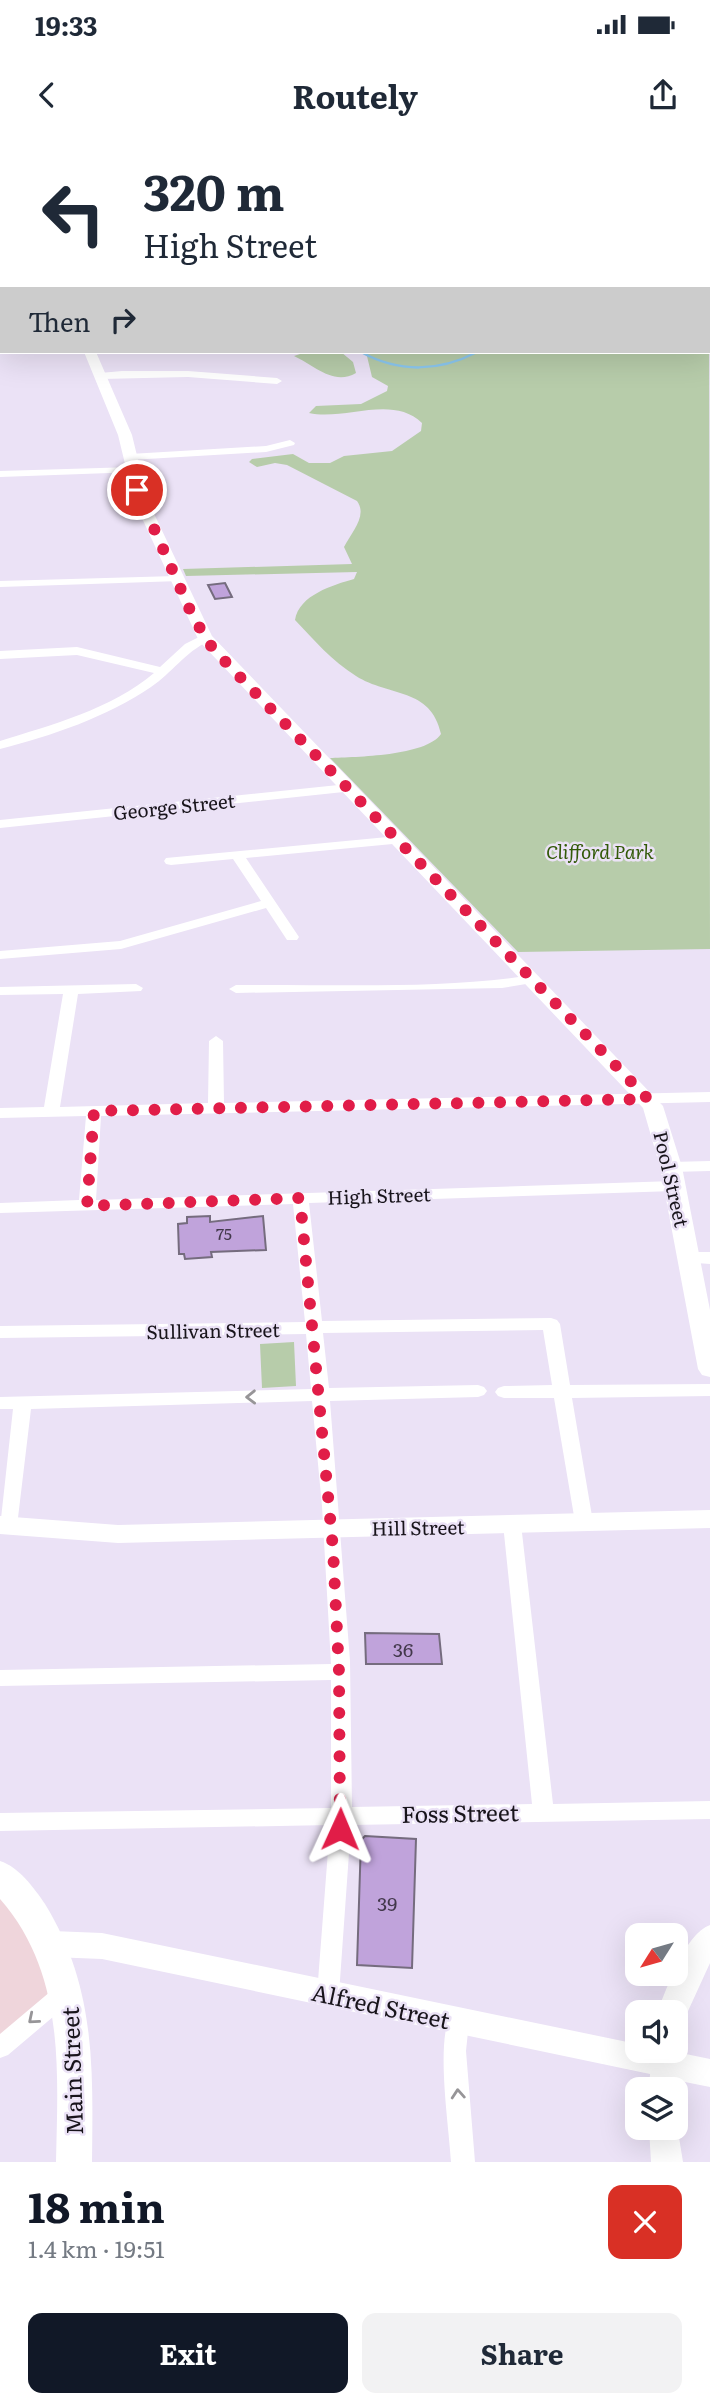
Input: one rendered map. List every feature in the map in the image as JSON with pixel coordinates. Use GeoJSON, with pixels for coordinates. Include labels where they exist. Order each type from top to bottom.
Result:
{"type":"FeatureCollection","features":[{"type":"Feature","properties":{"kind":"main road","name":"Pool Street"},"geometry":{"type":"LineString","coordinates":[[91,354],[122,426],[141,501],[205,638],[648,1099],[659,1122],[671,1167],[710,1369]]}},
{"type":"Feature","properties":{"kind":"main road","name":"Hill Street"},"geometry":{"type":"LineString","coordinates":[[4,1526],[118,1534],[710,1519]]}},
{"type":"Feature","properties":{"kind":"main road","name":"Main Street"},"geometry":{"type":"LineString","coordinates":[[0,1875],[35,1914],[52,1944],[67,1991],[72,2019],[74,2162]]}},
{"type":"Feature","properties":{"kind":"main road"},"geometry":{"type":"LineString","coordinates":[[677,2000],[690,1969],[710,1938]]}},
{"type":"Feature","properties":{"kind":"main road","name":"Alfred Street"},"geometry":{"type":"LineString","coordinates":[[52,1944],[102,1946],[665,2068],[710,2073]]}},
{"type":"Feature","properties":{"kind":"main road"},"geometry":{"type":"LineString","coordinates":[[665,2140],[667,2162]]}},
{"type":"Feature","properties":{"kind":"street"},"geometry":{"type":"LineString","coordinates":[[100,376],[140,373],[219,374],[276,381]]}},
{"type":"Feature","properties":{"kind":"street"},"geometry":{"type":"LineString","coordinates":[[0,474],[266,449],[290,443]]}},
{"type":"Feature","properties":{"kind":"street"},"geometry":{"type":"LineString","coordinates":[[0,584],[176,579]]}},
{"type":"Feature","properties":{"kind":"street"},"geometry":{"type":"LineString","coordinates":[[0,744],[108,706],[164,672],[192,644],[205,638]]}},
{"type":"Feature","properties":{"kind":"street"},"geometry":{"type":"LineString","coordinates":[[0,654],[77,652],[164,672]]}},
{"type":"Feature","properties":{"kind":"street","name":"George Street"},"geometry":{"type":"LineString","coordinates":[[0,824],[348,788]]}},
{"type":"Feature","properties":{"kind":"street"},"geometry":{"type":"LineString","coordinates":[[171,861],[398,840]]}},
{"type":"Feature","properties":{"kind":"street"},"geometry":{"type":"LineString","coordinates":[[236,854],[292,937]]}},
{"type":"Feature","properties":{"kind":"street"},"geometry":{"type":"LineString","coordinates":[[0,956],[121,945],[269,903]]}},
{"type":"Feature","properties":{"kind":"street"},"geometry":{"type":"LineString","coordinates":[[236,989],[400,988],[502,984],[533,979]]}},
{"type":"Feature","properties":{"kind":"street"},"geometry":{"type":"LineString","coordinates":[[0,991],[136,988]]}},
{"type":"Feature","properties":{"kind":"street"},"geometry":{"type":"LineString","coordinates":[[51,1112],[71,991]]}},
{"type":"Feature","properties":{"kind":"street"},"geometry":{"type":"LineString","coordinates":[[216,1041],[216,1108]]}},
{"type":"Feature","properties":{"kind":"street"},"geometry":{"type":"LineString","coordinates":[[0,1113],[710,1097]]}},
{"type":"Feature","properties":{"kind":"street"},"geometry":{"type":"LineString","coordinates":[[87,1206],[94,1111]]}},
{"type":"Feature","properties":{"kind":"street"},"geometry":{"type":"LineString","coordinates":[[671,1167],[710,1166]]}},
{"type":"Feature","properties":{"kind":"street","name":"High Street"},"geometry":{"type":"LineString","coordinates":[[0,1208],[674,1186]]}},
{"type":"Feature","properties":{"kind":"street"},"geometry":{"type":"LineString","coordinates":[[300,1198],[320,1395],[339,1672],[341,1814],[328,1994]]}},
{"type":"Feature","properties":{"kind":"street"},"geometry":{"type":"LineString","coordinates":[[689,1258],[710,1258]]}},
{"type":"Feature","properties":{"kind":"street","name":"Sullivan Street"},"geometry":{"type":"LineString","coordinates":[[0,1332],[551,1324],[564,1391]]}},
{"type":"Feature","properties":{"kind":"street"},"geometry":{"type":"LineString","coordinates":[[503,1392],[710,1390]]}},
{"type":"Feature","properties":{"kind":"street"},"geometry":{"type":"LineString","coordinates":[[0,1403],[478,1391]]}},
{"type":"Feature","properties":{"kind":"street"},"geometry":{"type":"LineString","coordinates":[[564,1391],[584,1522]]}},
{"type":"Feature","properties":{"kind":"street"},"geometry":{"type":"LineString","coordinates":[[4,1526],[23,1402]]}},
{"type":"Feature","properties":{"kind":"street"},"geometry":{"type":"LineString","coordinates":[[512,1524],[542,1811]]}},
{"type":"Feature","properties":{"kind":"street"},"geometry":{"type":"LineString","coordinates":[[0,1678],[339,1672]]}},
{"type":"Feature","properties":{"kind":"street","name":"Foss Street"},"geometry":{"type":"LineString","coordinates":[[0,1822],[341,1814],[710,1810]]}},
{"type":"Feature","properties":{"kind":"street"},"geometry":{"type":"LineString","coordinates":[[0,2048],[67,1991]]}},
{"type":"Feature","properties":{"kind":"street"},"geometry":{"type":"LineString","coordinates":[[458,2022],[455,2051],[463,2162]]}},
{"type":"Feature","properties":{"kind":"shaded area"},"geometry":{"type":"Polygon","coordinates":[[[0,1875],[67,1991],[0,2048],[0,1875]]]}},
{"type":"Feature","properties":{"kind":"green space"},"geometry":{"type":"Polygon","coordinates":[[[343,354],[353,362],[356,373],[332,376],[294,356],[343,354]]]}},
{"type":"Feature","properties":{"kind":"green space","name":"Clifford Park"},"geometry":{"type":"Polygon","coordinates":[[[366,354],[709,354],[710,949],[518,952],[330,758],[406,751],[421,747],[441,734],[436,719],[428,708],[407,695],[356,676],[331,657],[295,620],[298,611],[310,598],[327,588],[354,579],[357,572],[186,576],[183,569],[352,564],[344,547],[360,518],[357,501],[287,465],[275,463],[257,467],[249,462],[252,459],[293,454],[309,463],[330,463],[344,456],[392,451],[421,431],[422,423],[397,410],[323,415],[309,413],[316,406],[361,404],[387,391],[388,386],[372,377],[366,354]]]}},
{"type":"Feature","properties":{"kind":"green space"},"geometry":{"type":"Polygon","coordinates":[[[294,1342],[296,1386],[262,1388],[260,1344],[294,1342]]]}},
{"type":"Feature","properties":{"kind":"building"},"geometry":{"type":"Polygon","coordinates":[[[225,583],[232,597],[215,599],[208,585],[225,583]]]}},
{"type":"Feature","properties":{"kind":"building"},"geometry":{"type":"Polygon","coordinates":[[[210,1216],[210,1222],[263,1216],[266,1250],[211,1252],[212,1257],[185,1259],[184,1254],[179,1254],[178,1224],[187,1223],[187,1217],[210,1216]]]}},
{"type":"Feature","properties":{"kind":"building"},"geometry":{"type":"Polygon","coordinates":[[[365,1633],[439,1634],[442,1664],[366,1664],[365,1633]]]}},
{"type":"Feature","properties":{"kind":"building"},"geometry":{"type":"Polygon","coordinates":[[[365,1836],[416,1839],[412,1968],[357,1965],[361,1840],[365,1836]]]}},
{"type":"Feature","properties":{"kind":"waterway"},"geometry":{"type":"LineString","coordinates":[[365,354],[404,367],[434,366],[473,354]]}},
{"type":"Feature","properties":{"kind":"route"},"geometry":{"type":"LineString","coordinates":[[137,490],[193,617],[213,649],[648,1099],[94,1111],[87,1206],[300,1198],[333,1549],[339,1672],[340,1829]]}}]}
